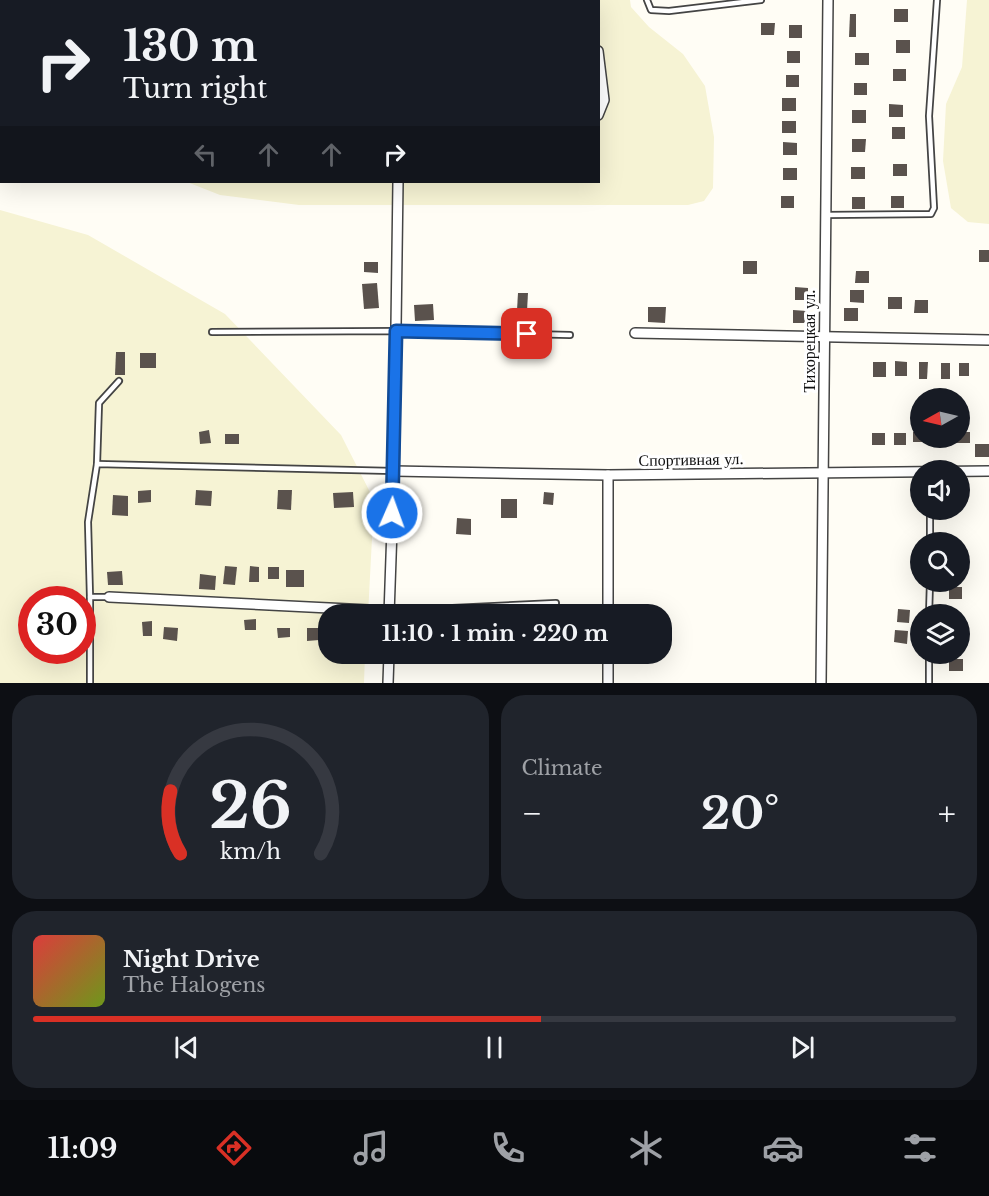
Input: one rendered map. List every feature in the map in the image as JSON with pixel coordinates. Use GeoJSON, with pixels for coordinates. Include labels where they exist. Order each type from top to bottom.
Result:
{"type":"FeatureCollection","features":[{"type":"Feature","properties":{"kind":"street","name":"Тихорецкая ул."},"geometry":{"type":"LineString","coordinates":[[821,683],[828,0]]}},
{"type":"Feature","properties":{"kind":"street"},"geometry":{"type":"LineString","coordinates":[[600,67],[604,100],[600,110]]}},
{"type":"Feature","properties":{"kind":"street"},"geometry":{"type":"LineString","coordinates":[[389,604],[394,471],[398,183]]}},
{"type":"Feature","properties":{"kind":"street"},"geometry":{"type":"LineString","coordinates":[[635,333],[989,340]]}},
{"type":"Feature","properties":{"kind":"street","name":"Спортивная ул."},"geometry":{"type":"LineString","coordinates":[[394,471],[608,475],[910,471]]}},
{"type":"Feature","properties":{"kind":"street","name":"Спортивная ул."},"geometry":{"type":"LineString","coordinates":[[970,471],[989,471]]}},
{"type":"Feature","properties":{"kind":"street"},"geometry":{"type":"LineString","coordinates":[[608,475],[608,604]]}},
{"type":"Feature","properties":{"kind":"street"},"geometry":{"type":"LineString","coordinates":[[108,597],[318,609]]}},
{"type":"Feature","properties":{"kind":"street"},"geometry":{"type":"LineString","coordinates":[[388,683],[389,664]]}},
{"type":"Feature","properties":{"kind":"street"},"geometry":{"type":"LineString","coordinates":[[608,664],[608,683]]}},
{"type":"Feature","properties":{"kind":"lane"},"geometry":{"type":"LineString","coordinates":[[647,0],[651,10],[669,11],[761,0]]}},
{"type":"Feature","properties":{"kind":"lane"},"geometry":{"type":"LineString","coordinates":[[825,215],[931,214],[934,208],[928,116],[937,0]]}},
{"type":"Feature","properties":{"kind":"lane"},"geometry":{"type":"LineString","coordinates":[[213,332],[396,331],[570,335]]}},
{"type":"Feature","properties":{"kind":"lane"},"geometry":{"type":"LineString","coordinates":[[90,586],[88,522],[97,464],[99,403],[119,381]]}},
{"type":"Feature","properties":{"kind":"lane"},"geometry":{"type":"LineString","coordinates":[[97,464],[394,471]]}},
{"type":"Feature","properties":{"kind":"lane"},"geometry":{"type":"LineString","coordinates":[[96,597],[108,597]]}},
{"type":"Feature","properties":{"kind":"lane"},"geometry":{"type":"LineString","coordinates":[[539,604],[556,603]]}},
{"type":"Feature","properties":{"kind":"lane"},"geometry":{"type":"LineString","coordinates":[[90,664],[90,683]]}},
{"type":"Feature","properties":{"kind":"lane"},"geometry":{"type":"LineString","coordinates":[[929,664],[929,683]]}},
{"type":"Feature","properties":{"kind":"shaded area"},"geometry":{"type":"Polygon","coordinates":[[[600,0],[630,0],[631,7],[649,27],[683,54],[705,86],[714,137],[713,188],[704,201],[688,205],[299,205],[220,195],[190,183],[600,183],[600,0]]]}},
{"type":"Feature","properties":{"kind":"shaded area"},"geometry":{"type":"Polygon","coordinates":[[[967,0],[989,0],[989,224],[968,222],[951,208],[943,161],[946,104],[962,67],[967,0]]]}},
{"type":"Feature","properties":{"kind":"shaded area"},"geometry":{"type":"Polygon","coordinates":[[[0,210],[88,235],[225,314],[341,435],[374,500],[369,604],[318,604],[318,664],[365,664],[364,683],[0,683],[0,210]]]}},
{"type":"Feature","properties":{"kind":"building"},"geometry":{"type":"Polygon","coordinates":[[[894,9],[908,9],[908,22],[894,22],[894,9]]]}},
{"type":"Feature","properties":{"kind":"building"},"geometry":{"type":"Polygon","coordinates":[[[850,14],[856,14],[856,37],[849,37],[850,14]]]}},
{"type":"Feature","properties":{"kind":"building"},"geometry":{"type":"Polygon","coordinates":[[[761,23],[775,23],[774,35],[761,35],[761,23]]]}},
{"type":"Feature","properties":{"kind":"building"},"geometry":{"type":"Polygon","coordinates":[[[789,25],[802,25],[802,38],[789,38],[789,25]]]}},
{"type":"Feature","properties":{"kind":"building"},"geometry":{"type":"Polygon","coordinates":[[[896,40],[910,40],[910,53],[896,53],[896,40]]]}},
{"type":"Feature","properties":{"kind":"building"},"geometry":{"type":"Polygon","coordinates":[[[787,51],[800,51],[800,63],[787,63],[787,51]]]}},
{"type":"Feature","properties":{"kind":"building"},"geometry":{"type":"Polygon","coordinates":[[[855,53],[869,53],[869,65],[855,65],[855,53]]]}},
{"type":"Feature","properties":{"kind":"building"},"geometry":{"type":"Polygon","coordinates":[[[893,69],[906,69],[906,81],[893,81],[893,69]]]}},
{"type":"Feature","properties":{"kind":"building"},"geometry":{"type":"Polygon","coordinates":[[[786,75],[799,75],[799,87],[786,87],[786,75]]]}},
{"type":"Feature","properties":{"kind":"building"},"geometry":{"type":"Polygon","coordinates":[[[854,83],[867,83],[867,95],[854,95],[854,83]]]}},
{"type":"Feature","properties":{"kind":"building"},"geometry":{"type":"Polygon","coordinates":[[[782,98],[796,98],[796,111],[782,111],[782,98]]]}},
{"type":"Feature","properties":{"kind":"building"},"geometry":{"type":"Polygon","coordinates":[[[889,104],[903,105],[903,117],[889,117],[889,104]]]}},
{"type":"Feature","properties":{"kind":"building"},"geometry":{"type":"Polygon","coordinates":[[[852,110],[866,110],[866,123],[852,123],[852,110]]]}},
{"type":"Feature","properties":{"kind":"building"},"geometry":{"type":"Polygon","coordinates":[[[782,121],[796,121],[796,133],[782,133],[782,121]]]}},
{"type":"Feature","properties":{"kind":"building"},"geometry":{"type":"Polygon","coordinates":[[[892,127],[905,127],[905,139],[892,139],[892,127]]]}},
{"type":"Feature","properties":{"kind":"building"},"geometry":{"type":"Polygon","coordinates":[[[852,139],[866,139],[865,152],[852,152],[852,139]]]}},
{"type":"Feature","properties":{"kind":"building"},"geometry":{"type":"Polygon","coordinates":[[[783,142],[797,143],[797,155],[783,155],[783,142]]]}},
{"type":"Feature","properties":{"kind":"building"},"geometry":{"type":"Polygon","coordinates":[[[893,164],[907,164],[907,176],[893,176],[893,164]]]}},
{"type":"Feature","properties":{"kind":"building"},"geometry":{"type":"Polygon","coordinates":[[[851,167],[865,167],[865,179],[851,179],[851,167]]]}},
{"type":"Feature","properties":{"kind":"building"},"geometry":{"type":"Polygon","coordinates":[[[783,168],[797,168],[797,180],[783,180],[783,168]]]}},
{"type":"Feature","properties":{"kind":"building"},"geometry":{"type":"Polygon","coordinates":[[[781,196],[794,196],[794,208],[781,208],[781,196]]]}},
{"type":"Feature","properties":{"kind":"building"},"geometry":{"type":"Polygon","coordinates":[[[891,196],[904,196],[904,208],[891,208],[891,196]]]}},
{"type":"Feature","properties":{"kind":"building"},"geometry":{"type":"Polygon","coordinates":[[[852,197],[865,197],[865,209],[852,209],[852,197]]]}},
{"type":"Feature","properties":{"kind":"building"},"geometry":{"type":"Polygon","coordinates":[[[979,250],[989,250],[989,262],[979,262],[979,250]]]}},
{"type":"Feature","properties":{"kind":"building"},"geometry":{"type":"Polygon","coordinates":[[[743,261],[757,261],[757,274],[743,274],[743,261]]]}},
{"type":"Feature","properties":{"kind":"building"},"geometry":{"type":"Polygon","coordinates":[[[364,262],[378,262],[378,273],[364,272],[364,262]]]}},
{"type":"Feature","properties":{"kind":"building"},"geometry":{"type":"Polygon","coordinates":[[[856,271],[869,271],[869,283],[855,283],[856,271]]]}},
{"type":"Feature","properties":{"kind":"building"},"geometry":{"type":"Polygon","coordinates":[[[377,283],[379,308],[364,309],[362,284],[377,283]]]}},
{"type":"Feature","properties":{"kind":"building"},"geometry":{"type":"Polygon","coordinates":[[[795,287],[808,288],[808,300],[795,300],[795,287]]]}},
{"type":"Feature","properties":{"kind":"building"},"geometry":{"type":"Polygon","coordinates":[[[850,290],[864,290],[864,303],[850,302],[850,290]]]}},
{"type":"Feature","properties":{"kind":"building"},"geometry":{"type":"Polygon","coordinates":[[[518,293],[528,293],[527,311],[517,310],[518,293]]]}},
{"type":"Feature","properties":{"kind":"building"},"geometry":{"type":"Polygon","coordinates":[[[888,297],[902,297],[902,309],[888,309],[888,297]]]}},
{"type":"Feature","properties":{"kind":"building"},"geometry":{"type":"Polygon","coordinates":[[[915,300],[928,300],[928,313],[914,313],[915,300]]]}},
{"type":"Feature","properties":{"kind":"building"},"geometry":{"type":"Polygon","coordinates":[[[433,304],[434,320],[415,321],[414,305],[433,304]]]}},
{"type":"Feature","properties":{"kind":"building"},"geometry":{"type":"Polygon","coordinates":[[[648,307],[666,307],[665,323],[648,322],[648,307]]]}},
{"type":"Feature","properties":{"kind":"building"},"geometry":{"type":"Polygon","coordinates":[[[844,308],[858,308],[858,321],[844,321],[844,308]]]}},
{"type":"Feature","properties":{"kind":"building"},"geometry":{"type":"Polygon","coordinates":[[[793,310],[807,311],[806,323],[793,323],[793,310]]]}},
{"type":"Feature","properties":{"kind":"building"},"geometry":{"type":"Polygon","coordinates":[[[116,352],[125,352],[125,375],[115,375],[116,352]]]}},
{"type":"Feature","properties":{"kind":"building"},"geometry":{"type":"Polygon","coordinates":[[[140,353],[156,353],[156,368],[140,368],[140,353]]]}},
{"type":"Feature","properties":{"kind":"building"},"geometry":{"type":"Polygon","coordinates":[[[895,361],[907,362],[907,376],[895,376],[895,361]]]}},
{"type":"Feature","properties":{"kind":"building"},"geometry":{"type":"Polygon","coordinates":[[[873,362],[886,362],[886,377],[873,377],[873,362]]]}},
{"type":"Feature","properties":{"kind":"building"},"geometry":{"type":"Polygon","coordinates":[[[919,362],[928,362],[927,379],[919,379],[919,362]]]}},
{"type":"Feature","properties":{"kind":"building"},"geometry":{"type":"Polygon","coordinates":[[[941,363],[950,363],[950,379],[941,379],[941,363]]]}},
{"type":"Feature","properties":{"kind":"building"},"geometry":{"type":"Polygon","coordinates":[[[959,363],[969,363],[969,376],[959,376],[959,363]]]}},
{"type":"Feature","properties":{"kind":"building"},"geometry":{"type":"Polygon","coordinates":[[[209,430],[211,443],[200,444],[199,432],[209,430]]]}},
{"type":"Feature","properties":{"kind":"building"},"geometry":{"type":"Polygon","coordinates":[[[872,433],[885,433],[885,445],[872,445],[872,433]]]}},
{"type":"Feature","properties":{"kind":"building"},"geometry":{"type":"Polygon","coordinates":[[[894,433],[906,433],[906,445],[894,445],[894,433]]]}},
{"type":"Feature","properties":{"kind":"building"},"geometry":{"type":"Polygon","coordinates":[[[225,434],[239,434],[239,444],[225,444],[225,434]]]}},
{"type":"Feature","properties":{"kind":"building"},"geometry":{"type":"Polygon","coordinates":[[[975,444],[989,444],[989,457],[975,457],[975,444]]]}},
{"type":"Feature","properties":{"kind":"building"},"geometry":{"type":"Polygon","coordinates":[[[151,490],[151,502],[138,503],[138,491],[151,490]]]}},
{"type":"Feature","properties":{"kind":"building"},"geometry":{"type":"Polygon","coordinates":[[[196,490],[212,491],[211,506],[195,505],[196,490]]]}},
{"type":"Feature","properties":{"kind":"building"},"geometry":{"type":"Polygon","coordinates":[[[278,490],[292,490],[291,510],[277,509],[278,490]]]}},
{"type":"Feature","properties":{"kind":"building"},"geometry":{"type":"Polygon","coordinates":[[[353,492],[354,507],[334,508],[333,493],[353,492]]]}},
{"type":"Feature","properties":{"kind":"building"},"geometry":{"type":"Polygon","coordinates":[[[544,492],[554,493],[553,505],[543,504],[544,492]]]}},
{"type":"Feature","properties":{"kind":"building"},"geometry":{"type":"Polygon","coordinates":[[[113,495],[128,496],[128,516],[112,515],[113,495]]]}},
{"type":"Feature","properties":{"kind":"building"},"geometry":{"type":"Polygon","coordinates":[[[501,499],[517,499],[517,518],[501,518],[501,499]]]}},
{"type":"Feature","properties":{"kind":"building"},"geometry":{"type":"Polygon","coordinates":[[[457,518],[471,519],[471,535],[456,534],[457,518]]]}},
{"type":"Feature","properties":{"kind":"building"},"geometry":{"type":"Polygon","coordinates":[[[225,566],[237,567],[235,585],[223,584],[225,566]]]}},
{"type":"Feature","properties":{"kind":"building"},"geometry":{"type":"Polygon","coordinates":[[[250,566],[259,567],[259,582],[249,582],[250,566]]]}},
{"type":"Feature","properties":{"kind":"building"},"geometry":{"type":"Polygon","coordinates":[[[268,567],[279,567],[279,579],[268,579],[268,567]]]}},
{"type":"Feature","properties":{"kind":"building"},"geometry":{"type":"Polygon","coordinates":[[[286,570],[304,570],[304,587],[286,587],[286,570]]]}},
{"type":"Feature","properties":{"kind":"building"},"geometry":{"type":"Polygon","coordinates":[[[122,571],[123,585],[108,585],[107,572],[122,571]]]}},
{"type":"Feature","properties":{"kind":"building"},"geometry":{"type":"Polygon","coordinates":[[[200,574],[216,576],[215,590],[199,589],[200,574]]]}},
{"type":"Feature","properties":{"kind":"building"},"geometry":{"type":"Polygon","coordinates":[[[949,592],[962,592],[962,599],[949,599],[949,592]]]}},
{"type":"Feature","properties":{"kind":"building"},"geometry":{"type":"Polygon","coordinates":[[[898,609],[910,610],[909,623],[897,622],[898,609]]]}},
{"type":"Feature","properties":{"kind":"building"},"geometry":{"type":"Polygon","coordinates":[[[256,619],[256,630],[245,630],[244,620],[256,619]]]}},
{"type":"Feature","properties":{"kind":"building"},"geometry":{"type":"Polygon","coordinates":[[[152,621],[152,636],[143,636],[142,622],[152,621]]]}},
{"type":"Feature","properties":{"kind":"building"},"geometry":{"type":"Polygon","coordinates":[[[164,627],[178,628],[177,641],[163,639],[164,627]]]}},
{"type":"Feature","properties":{"kind":"building"},"geometry":{"type":"Polygon","coordinates":[[[277,628],[290,628],[290,637],[278,638],[277,628]]]}},
{"type":"Feature","properties":{"kind":"building"},"geometry":{"type":"Polygon","coordinates":[[[307,628],[318,628],[318,640],[307,641],[307,628]]]}},
{"type":"Feature","properties":{"kind":"building"},"geometry":{"type":"Polygon","coordinates":[[[895,630],[908,631],[907,644],[894,642],[895,630]]]}},
{"type":"Feature","properties":{"kind":"building"},"geometry":{"type":"Polygon","coordinates":[[[949,664],[963,664],[963,671],[949,671],[949,664]]]}},
{"type":"Feature","properties":{"kind":"route"},"geometry":{"type":"LineString","coordinates":[[392,513],[396,331],[527,334]]}}]}
